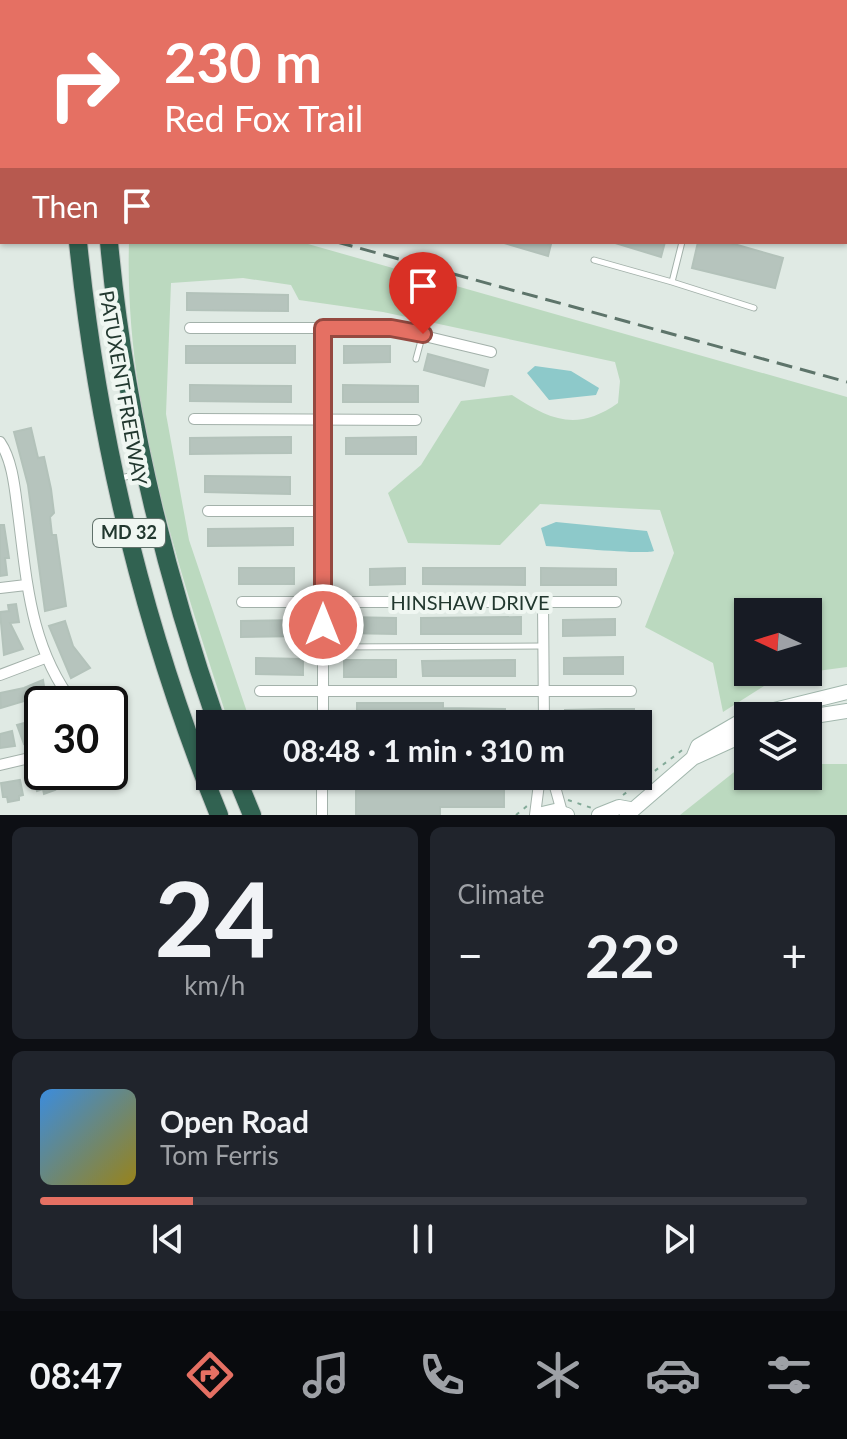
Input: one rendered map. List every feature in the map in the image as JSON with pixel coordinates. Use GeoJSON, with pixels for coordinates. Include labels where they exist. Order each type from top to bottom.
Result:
{"type":"FeatureCollection","features":[{"type":"Feature","properties":{"kind":"highway","name":"PATUXENT FREEWAY"},"geometry":{"type":"LineString","coordinates":[[78,244],[92,351],[116,479],[154,628],[219,815]]}},
{"type":"Feature","properties":{"kind":"highway","name":"PATUXENT FREEWAY"},"geometry":{"type":"LineString","coordinates":[[109,244],[122,347],[146,472],[184,620],[213,710]]}},
{"type":"Feature","properties":{"kind":"highway"},"geometry":{"type":"LineString","coordinates":[[242,790],[252,815]]}},
{"type":"Feature","properties":{"kind":"street"},"geometry":{"type":"LineString","coordinates":[[190,328],[391,328],[491,352]]}},
{"type":"Feature","properties":{"kind":"street"},"geometry":{"type":"LineString","coordinates":[[323,328],[323,710]]}},
{"type":"Feature","properties":{"kind":"street"},"geometry":{"type":"LineString","coordinates":[[194,419],[416,420]]}},
{"type":"Feature","properties":{"kind":"street"},"geometry":{"type":"LineString","coordinates":[[0,442],[15,488],[31,617],[45,658],[63,686]]}},
{"type":"Feature","properties":{"kind":"street"},"geometry":{"type":"LineString","coordinates":[[208,511],[324,511]]}},
{"type":"Feature","properties":{"kind":"street"},"geometry":{"type":"LineString","coordinates":[[0,588],[26,585]]}},
{"type":"Feature","properties":{"kind":"street","name":"HINSHAW DRIVE"},"geometry":{"type":"LineString","coordinates":[[242,602],[616,602]]}},
{"type":"Feature","properties":{"kind":"street"},"geometry":{"type":"LineString","coordinates":[[543,603],[544,710]]}},
{"type":"Feature","properties":{"kind":"street"},"geometry":{"type":"LineString","coordinates":[[0,675],[45,658]]}},
{"type":"Feature","properties":{"kind":"street"},"geometry":{"type":"LineString","coordinates":[[260,691],[631,691]]}},
{"type":"Feature","properties":{"kind":"street"},"geometry":{"type":"LineString","coordinates":[[796,702],[847,692]]}},
{"type":"Feature","properties":{"kind":"street"},"geometry":{"type":"LineString","coordinates":[[822,715],[847,711]]}},
{"type":"Feature","properties":{"kind":"street"},"geometry":{"type":"LineString","coordinates":[[597,812],[619,807],[628,812],[689,753],[734,725]]}},
{"type":"Feature","properties":{"kind":"street"},"geometry":{"type":"LineString","coordinates":[[689,753],[734,738]]}},
{"type":"Feature","properties":{"kind":"street"},"geometry":{"type":"LineString","coordinates":[[0,765],[24,759]]}},
{"type":"Feature","properties":{"kind":"street"},"geometry":{"type":"LineString","coordinates":[[322,790],[322,815]]}},
{"type":"Feature","properties":{"kind":"street"},"geometry":{"type":"LineString","coordinates":[[539,790],[537,815],[565,814],[557,790]]}},
{"type":"Feature","properties":{"kind":"lane"},"geometry":{"type":"LineString","coordinates":[[672,282],[682,244]]}},
{"type":"Feature","properties":{"kind":"lane"},"geometry":{"type":"LineString","coordinates":[[594,260],[754,308]]}},
{"type":"Feature","properties":{"kind":"lane"},"geometry":{"type":"LineString","coordinates":[[416,359],[423,334]]}},
{"type":"Feature","properties":{"kind":"lane"},"geometry":{"type":"LineString","coordinates":[[116,479],[146,472]]}},
{"type":"Feature","properties":{"kind":"lane"},"geometry":{"type":"LineString","coordinates":[[323,647],[543,646]]}},
{"type":"Feature","properties":{"kind":"path"},"geometry":{"type":"LineString","coordinates":[[615,800],[689,753]]}},
{"type":"Feature","properties":{"kind":"path"},"geometry":{"type":"LineString","coordinates":[[562,795],[597,812]]}},
{"type":"Feature","properties":{"kind":"green space"},"geometry":{"type":"Polygon","coordinates":[[[129,244],[308,244],[847,397],[847,667],[822,670],[822,598],[734,598],[734,686],[764,686],[734,702],[723,712],[713,663],[645,627],[674,553],[660,510],[540,504],[500,545],[408,543],[388,493],[421,465],[461,401],[512,395],[551,416],[576,420],[589,418],[618,403],[620,381],[615,362],[383,312],[299,300],[291,285],[243,278],[171,283],[166,414],[189,540],[246,710],[225,710],[174,547],[145,426],[135,365],[129,244]]]}},
{"type":"Feature","properties":{"kind":"green space"},"geometry":{"type":"Polygon","coordinates":[[[822,764],[847,764],[847,815],[680,815],[734,772],[734,790],[822,790],[822,764]]]}},
{"type":"Feature","properties":{"kind":"water"},"geometry":{"type":"Polygon","coordinates":[[[535,366],[571,371],[599,388],[596,395],[549,400],[527,373],[535,366]]]}},
{"type":"Feature","properties":{"kind":"water"},"geometry":{"type":"Polygon","coordinates":[[[556,522],[647,531],[654,551],[546,546],[541,528],[556,522]]]}},
{"type":"Feature","properties":{"kind":"building"},"geometry":{"type":"Polygon","coordinates":[[[508,244],[551,244],[548,256],[508,244]]]}},
{"type":"Feature","properties":{"kind":"building"},"geometry":{"type":"Polygon","coordinates":[[[619,244],[664,244],[661,257],[619,244]]]}},
{"type":"Feature","properties":{"kind":"building"},"geometry":{"type":"Polygon","coordinates":[[[698,244],[734,244],[783,258],[775,288],[692,268],[698,244]]]}},
{"type":"Feature","properties":{"kind":"building"},"geometry":{"type":"Polygon","coordinates":[[[187,293],[288,295],[288,311],[187,310],[187,293]]]}},
{"type":"Feature","properties":{"kind":"building"},"geometry":{"type":"Polygon","coordinates":[[[186,346],[295,346],[295,363],[186,363],[186,346]]]}},
{"type":"Feature","properties":{"kind":"building"},"geometry":{"type":"Polygon","coordinates":[[[344,346],[390,346],[390,362],[344,363],[344,346]]]}},
{"type":"Feature","properties":{"kind":"building"},"geometry":{"type":"Polygon","coordinates":[[[428,354],[488,370],[484,386],[424,370],[428,354]]]}},
{"type":"Feature","properties":{"kind":"building"},"geometry":{"type":"Polygon","coordinates":[[[190,385],[291,386],[291,402],[190,401],[190,385]]]}},
{"type":"Feature","properties":{"kind":"building"},"geometry":{"type":"Polygon","coordinates":[[[343,385],[418,386],[418,402],[343,402],[343,385]]]}},
{"type":"Feature","properties":{"kind":"building"},"geometry":{"type":"Polygon","coordinates":[[[31,428],[38,458],[44,457],[51,489],[54,513],[50,517],[52,535],[56,535],[66,606],[45,611],[28,485],[14,432],[31,428]]]}},
{"type":"Feature","properties":{"kind":"building"},"geometry":{"type":"Polygon","coordinates":[[[291,437],[291,453],[190,454],[190,438],[291,437]]]}},
{"type":"Feature","properties":{"kind":"building"},"geometry":{"type":"Polygon","coordinates":[[[416,437],[416,454],[346,454],[346,438],[416,437]]]}},
{"type":"Feature","properties":{"kind":"building"},"geometry":{"type":"Polygon","coordinates":[[[205,476],[290,477],[290,494],[205,492],[205,476]]]}},
{"type":"Feature","properties":{"kind":"building"},"geometry":{"type":"Polygon","coordinates":[[[0,525],[4,525],[9,558],[5,558],[7,575],[0,576],[0,525]]]}},
{"type":"Feature","properties":{"kind":"building"},"geometry":{"type":"Polygon","coordinates":[[[293,528],[293,545],[208,546],[208,529],[293,528]]]}},
{"type":"Feature","properties":{"kind":"building"},"geometry":{"type":"Polygon","coordinates":[[[239,568],[294,568],[294,584],[239,584],[239,568]]]}},
{"type":"Feature","properties":{"kind":"building"},"geometry":{"type":"Polygon","coordinates":[[[405,568],[405,584],[370,585],[370,569],[405,568]]]}},
{"type":"Feature","properties":{"kind":"building"},"geometry":{"type":"Polygon","coordinates":[[[423,568],[525,568],[525,585],[423,584],[423,568]]]}},
{"type":"Feature","properties":{"kind":"building"},"geometry":{"type":"Polygon","coordinates":[[[541,568],[616,569],[616,585],[541,585],[541,568]]]}},
{"type":"Feature","properties":{"kind":"building"},"geometry":{"type":"Polygon","coordinates":[[[16,604],[19,622],[10,623],[23,649],[4,655],[0,612],[9,611],[8,605],[16,604]]]}},
{"type":"Feature","properties":{"kind":"building"},"geometry":{"type":"Polygon","coordinates":[[[344,617],[396,618],[396,634],[344,633],[344,617]]]}},
{"type":"Feature","properties":{"kind":"building"},"geometry":{"type":"Polygon","coordinates":[[[521,617],[521,634],[421,634],[421,618],[521,617]]]}},
{"type":"Feature","properties":{"kind":"building"},"geometry":{"type":"Polygon","coordinates":[[[615,619],[615,635],[563,636],[563,620],[615,619]]]}},
{"type":"Feature","properties":{"kind":"building"},"geometry":{"type":"Polygon","coordinates":[[[303,620],[303,636],[241,637],[241,621],[303,620]]]}},
{"type":"Feature","properties":{"kind":"building"},"geometry":{"type":"Polygon","coordinates":[[[65,621],[73,646],[90,668],[71,678],[49,626],[65,621]]]}},
{"type":"Feature","properties":{"kind":"building"},"geometry":{"type":"Polygon","coordinates":[[[623,657],[623,674],[564,674],[564,658],[623,657]]]}},
{"type":"Feature","properties":{"kind":"building"},"geometry":{"type":"Polygon","coordinates":[[[256,658],[303,659],[303,675],[256,674],[256,658]]]}},
{"type":"Feature","properties":{"kind":"building"},"geometry":{"type":"Polygon","coordinates":[[[344,660],[396,660],[396,677],[344,677],[344,660]]]}},
{"type":"Feature","properties":{"kind":"building"},"geometry":{"type":"Polygon","coordinates":[[[515,660],[515,676],[423,676],[422,661],[515,660]]]}},
{"type":"Feature","properties":{"kind":"building"},"geometry":{"type":"Polygon","coordinates":[[[43,680],[44,686],[29,686],[43,680]]]}},
{"type":"Feature","properties":{"kind":"building"},"geometry":{"type":"Polygon","coordinates":[[[24,688],[24,701],[1,708],[0,693],[24,688]]]}},
{"type":"Feature","properties":{"kind":"building"},"geometry":{"type":"Polygon","coordinates":[[[357,703],[443,703],[443,708],[505,709],[505,710],[357,710],[357,703]]]}},
{"type":"Feature","properties":{"kind":"building"},"geometry":{"type":"Polygon","coordinates":[[[24,723],[24,744],[17,725],[24,723]]]}},
{"type":"Feature","properties":{"kind":"building"},"geometry":{"type":"Polygon","coordinates":[[[12,731],[15,746],[0,748],[0,734],[12,731]]]}},
{"type":"Feature","properties":{"kind":"building"},"geometry":{"type":"Polygon","coordinates":[[[20,780],[23,795],[19,796],[19,800],[8,802],[7,797],[3,797],[1,783],[20,780]]]}},
{"type":"Feature","properties":{"kind":"building"},"geometry":{"type":"Polygon","coordinates":[[[356,790],[504,790],[504,807],[440,807],[440,815],[356,815],[356,790]]]}},
{"type":"Feature","properties":{"kind":"railway"},"geometry":{"type":"LineString","coordinates":[[344,244],[847,382]]}},
{"type":"Feature","properties":{"kind":"route"},"geometry":{"type":"LineString","coordinates":[[323,625],[323,328],[391,328],[423,334]]}}]}
